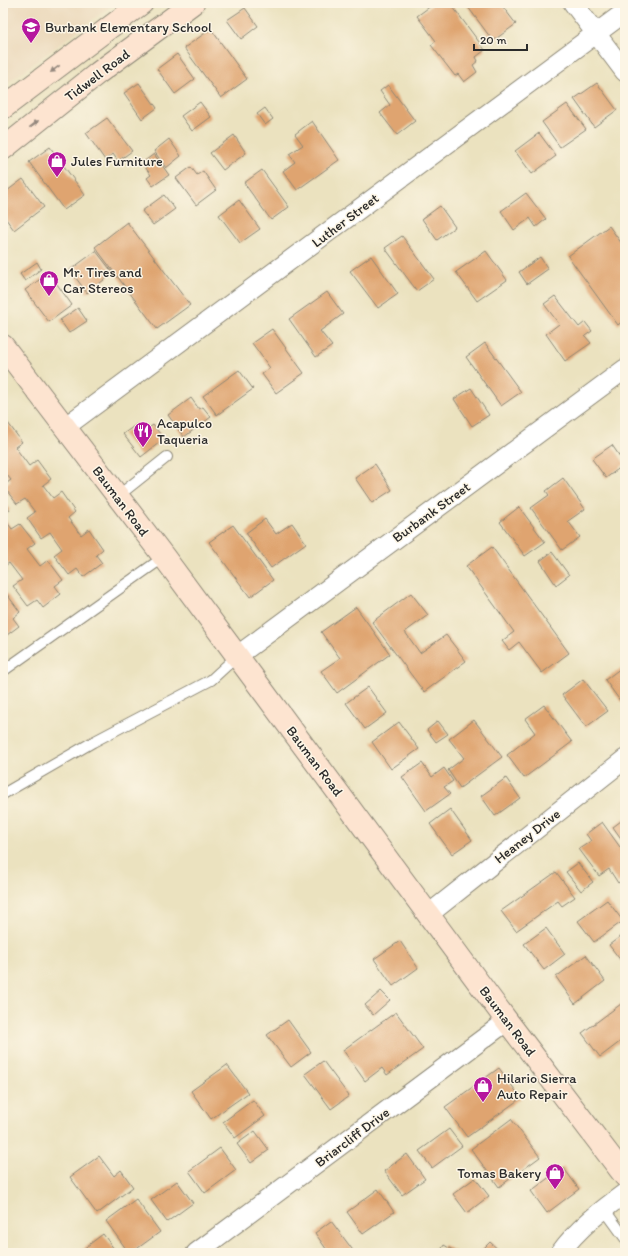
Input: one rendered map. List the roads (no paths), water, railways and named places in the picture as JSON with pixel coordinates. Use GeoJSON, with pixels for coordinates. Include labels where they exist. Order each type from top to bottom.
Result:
{"type":"FeatureCollection","features":[{"type":"Feature","properties":{"kind":"street"},"geometry":{"type":"LineString","coordinates":[[3,108],[142,3]]}},
{"type":"Feature","properties":{"kind":"street","name":"Tidwell Road"},"geometry":{"type":"LineString","coordinates":[[3,149],[98,73],[193,3]]}},
{"type":"Feature","properties":{"kind":"street"},"geometry":{"type":"LineString","coordinates":[[573,3],[625,72]]}},
{"type":"Feature","properties":{"kind":"street","name":"Luther Street"},"geometry":{"type":"LineString","coordinates":[[66,427],[625,12]]}},
{"type":"Feature","properties":{"kind":"street"},"geometry":{"type":"LineString","coordinates":[[78,51],[98,73]]}},
{"type":"Feature","properties":{"kind":"street","name":"Bauman Road"},"geometry":{"type":"LineString","coordinates":[[3,346],[164,557],[507,1021],[625,1176]]}},
{"type":"Feature","properties":{"kind":"street","name":"Burbank Street"},"geometry":{"type":"LineString","coordinates":[[236,656],[625,368]]}},
{"type":"Feature","properties":{"kind":"street","name":"Heaney Drive"},"geometry":{"type":"LineString","coordinates":[[429,914],[625,759]]}},
{"type":"Feature","properties":{"kind":"street","name":"Briarcliff Drive"},"geometry":{"type":"LineString","coordinates":[[196,1253],[507,1021]]}},
{"type":"Feature","properties":{"kind":"street"},"geometry":{"type":"LineString","coordinates":[[560,1253],[583,1227],[625,1193]]}},
{"type":"Feature","properties":{"kind":"lane"},"geometry":{"type":"LineString","coordinates":[[118,496],[167,457]]}},
{"type":"Feature","properties":{"kind":"lane"},"geometry":{"type":"LineString","coordinates":[[3,671],[164,557]]}},
{"type":"Feature","properties":{"kind":"lane"},"geometry":{"type":"LineString","coordinates":[[3,794],[93,742],[211,680],[236,656]]}},
{"type":"Feature","properties":{"kind":"lane"},"geometry":{"type":"LineString","coordinates":[[604,1209],[625,1238]]}},
{"type":"Feature","properties":{"kind":"place","name":"Burbank Elementary School"},"geometry":{"type":"Point","coordinates":[31,44]}},
{"type":"Feature","properties":{"kind":"place","name":"Jules Furniture"},"geometry":{"type":"Point","coordinates":[57,178]}},
{"type":"Feature","properties":{"kind":"place","name":"Mr. Tires and Car Stereos"},"geometry":{"type":"Point","coordinates":[49,297]}},
{"type":"Feature","properties":{"kind":"place","name":"Acapulco Taqueria"},"geometry":{"type":"Point","coordinates":[143,448]}},
{"type":"Feature","properties":{"kind":"place","name":"Hilario Sierra Auto Repair"},"geometry":{"type":"Point","coordinates":[483,1103]}},
{"type":"Feature","properties":{"kind":"place","name":"Tomas Bakery"},"geometry":{"type":"Point","coordinates":[555,1190]}}]}
